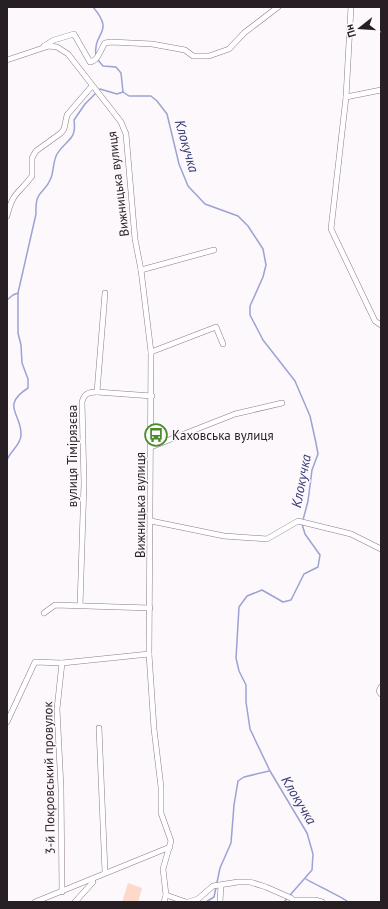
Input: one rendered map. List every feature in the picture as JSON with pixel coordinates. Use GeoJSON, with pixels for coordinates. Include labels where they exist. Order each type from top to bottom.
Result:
{"type":"FeatureCollection","features":[{"type":"Feature","properties":{"kind":"street"},"geometry":{"type":"LineString","coordinates":[[41,47],[54,40],[74,34],[90,62],[96,59],[105,43],[111,42],[152,44],[185,50],[194,56],[209,56],[229,49],[244,33],[278,7]]}},
{"type":"Feature","properties":{"kind":"street"},"geometry":{"type":"LineString","coordinates":[[351,7],[346,97],[331,229],[375,321],[381,325]]}},
{"type":"Feature","properties":{"kind":"street","name":"Вижницька вулиця"},"geometry":{"type":"LineString","coordinates":[[8,62],[41,47],[57,47],[68,54],[122,122],[126,134],[135,238],[141,270],[151,352],[152,396],[149,654],[154,729],[161,787],[161,813],[170,837],[170,847],[163,869],[166,895]]}},
{"type":"Feature","properties":{"kind":"street"},"geometry":{"type":"LineString","coordinates":[[7,216],[10,201],[16,192],[32,176],[32,158],[36,151],[64,130],[67,115],[93,87]]}},
{"type":"Feature","properties":{"kind":"street"},"geometry":{"type":"LineString","coordinates":[[346,97],[381,90]]}},
{"type":"Feature","properties":{"kind":"street"},"geometry":{"type":"LineString","coordinates":[[141,270],[214,250]]}},
{"type":"Feature","properties":{"kind":"street"},"geometry":{"type":"LineString","coordinates":[[105,293],[97,392],[152,396]]}},
{"type":"Feature","properties":{"kind":"street"},"geometry":{"type":"LineString","coordinates":[[151,352],[216,327],[223,344]]}},
{"type":"Feature","properties":{"kind":"street","name":"вулиця Тімірязєва"},"geometry":{"type":"LineString","coordinates":[[80,606],[84,483],[82,402],[86,394],[90,392],[97,392]]}},
{"type":"Feature","properties":{"kind":"street"},"geometry":{"type":"LineString","coordinates":[[151,447],[235,414],[282,403]]}},
{"type":"Feature","properties":{"kind":"street"},"geometry":{"type":"LineString","coordinates":[[151,521],[232,537],[267,540],[298,522],[351,534],[381,549]]}},
{"type":"Feature","properties":{"kind":"street"},"geometry":{"type":"LineString","coordinates":[[44,613],[55,605],[150,608]]}},
{"type":"Feature","properties":{"kind":"street"},"geometry":{"type":"LineString","coordinates":[[7,722],[35,662],[62,663],[149,654]]}},
{"type":"Feature","properties":{"kind":"street","name":"3-й Покровський провулок"},"geometry":{"type":"LineString","coordinates":[[62,663],[57,709],[61,788],[62,892]]}},
{"type":"Feature","properties":{"kind":"street"},"geometry":{"type":"LineString","coordinates":[[381,687],[379,691],[381,694]]}},
{"type":"Feature","properties":{"kind":"street"},"geometry":{"type":"LineString","coordinates":[[99,728],[105,872]]}},
{"type":"Feature","properties":{"kind":"street"},"geometry":{"type":"LineString","coordinates":[[35,902],[62,892],[105,872],[170,847]]}},
{"type":"Feature","properties":{"kind":"street"},"geometry":{"type":"LineString","coordinates":[[75,902],[93,882],[92,879]]}},
{"type":"Feature","properties":{"kind":"street"},"geometry":{"type":"LineString","coordinates":[[164,902],[166,895],[187,902],[198,899],[218,885],[229,882],[250,882],[285,895],[294,900],[315,900],[322,902]]}},
{"type":"Feature","properties":{"kind":"street"},"geometry":{"type":"LineString","coordinates":[[218,885],[220,902]]}},
{"type":"Feature","properties":{"kind":"shaded area"},"geometry":{"type":"Polygon","coordinates":[[[128,883],[142,888],[138,902],[122,902],[128,883]]]}},
{"type":"Feature","properties":{"kind":"waterway","name":"Клокучка"},"geometry":{"type":"LineString","coordinates":[[93,7],[103,23],[102,32],[97,42],[96,57]]}},
{"type":"Feature","properties":{"kind":"waterway","name":"Клокучка"},"geometry":{"type":"LineString","coordinates":[[98,60],[103,66],[116,67],[121,73],[123,92],[129,96],[151,96],[157,101],[167,114],[179,164],[188,186],[205,204],[238,216],[248,226],[263,249],[266,265],[263,277],[250,306],[250,315],[263,340],[295,381],[310,416],[318,454],[312,470],[308,501],[303,520]]}},
{"type":"Feature","properties":{"kind":"waterway"},"geometry":{"type":"LineString","coordinates":[[99,90],[117,94],[123,92]]}},
{"type":"Feature","properties":{"kind":"waterway"},"geometry":{"type":"LineString","coordinates":[[7,460],[21,439],[19,421],[14,410],[15,400],[28,388],[28,379],[22,363],[21,345],[18,333],[18,293],[36,214],[37,200],[38,196],[46,188],[51,178],[57,154],[74,132],[74,120],[85,104],[96,93]]}},
{"type":"Feature","properties":{"kind":"waterway"},"geometry":{"type":"LineString","coordinates":[[7,300],[18,293]]}},
{"type":"Feature","properties":{"kind":"waterway","name":"Клокучка"},"geometry":{"type":"LineString","coordinates":[[284,902],[312,870],[313,854],[307,833],[270,771],[250,729],[246,702],[246,685],[239,671],[236,658],[239,607],[247,596],[262,590],[283,602],[291,600],[304,574],[318,567],[320,555],[305,534],[302,524]]}},
{"type":"Feature","properties":{"kind":"waterway"},"geometry":{"type":"LineString","coordinates":[[206,902],[214,897],[220,868],[231,843],[234,805],[238,781],[244,777],[269,771]]}},
{"type":"Feature","properties":{"kind":"waterway"},"geometry":{"type":"LineString","coordinates":[[306,879],[348,902]]}},
{"type":"Feature","properties":{"kind":"place","name":"Каховська вулиця"},"geometry":{"type":"Point","coordinates":[156,435]}}]}
